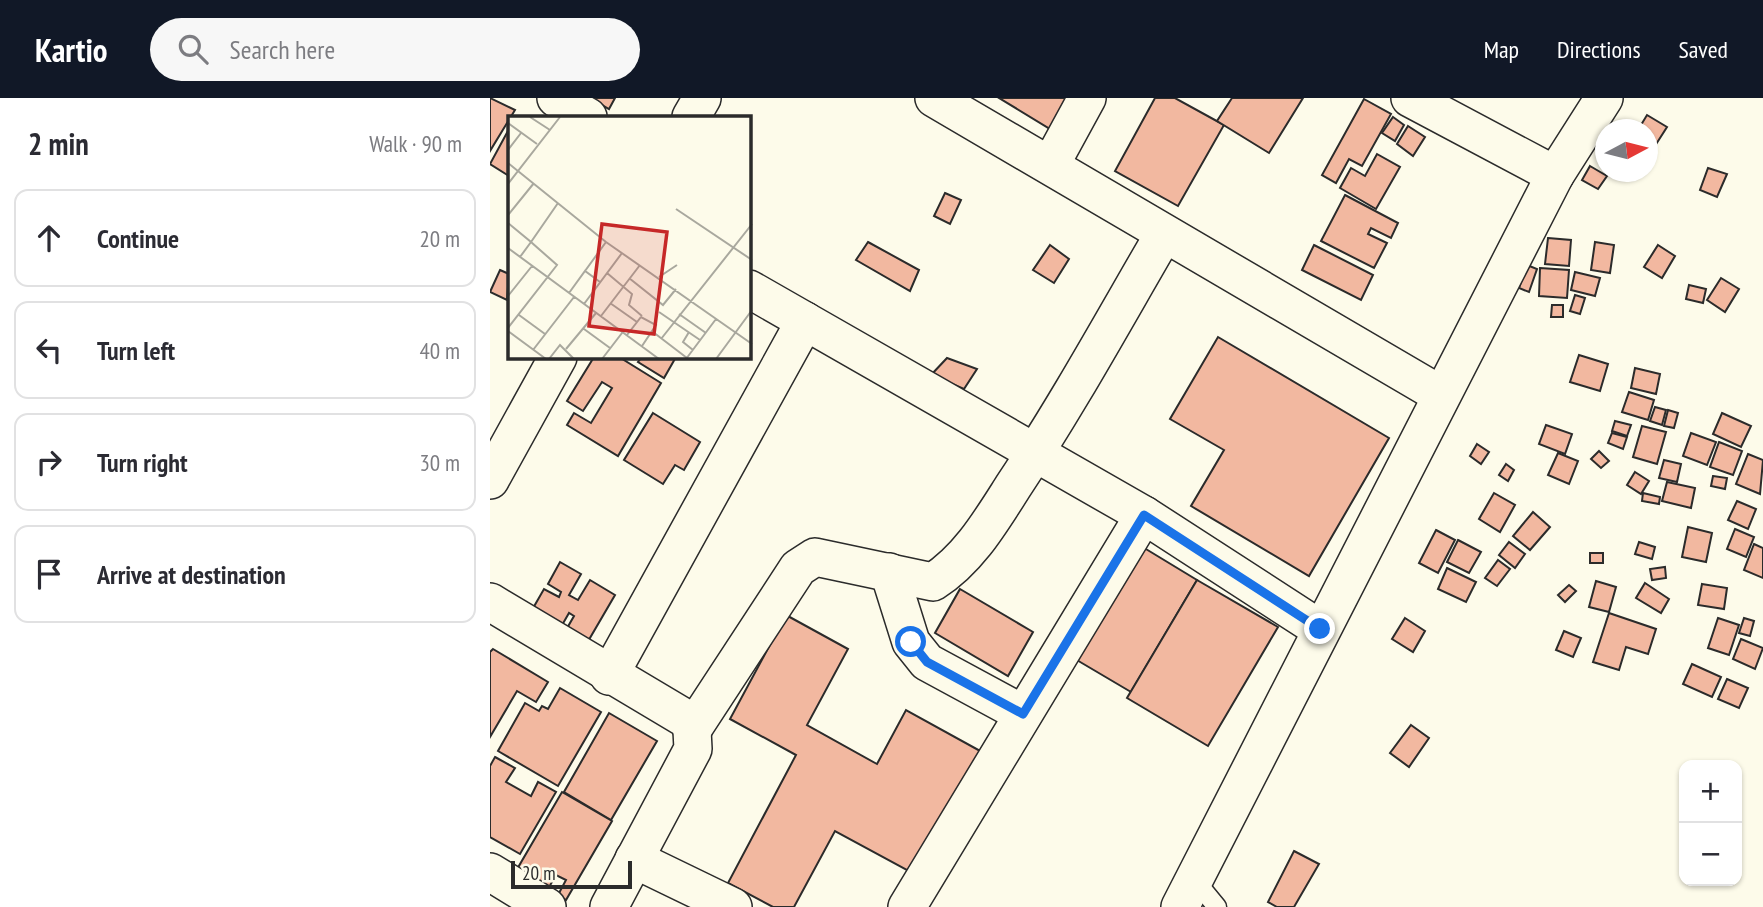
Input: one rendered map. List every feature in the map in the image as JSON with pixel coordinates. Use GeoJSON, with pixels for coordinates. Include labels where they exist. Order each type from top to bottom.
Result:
{"type":"FeatureCollection","features":[{"type":"Feature","properties":{"kind":"street"},"geometry":{"type":"LineString","coordinates":[[556,98],[586,116]]}},
{"type":"Feature","properties":{"kind":"street"},"geometry":{"type":"LineString","coordinates":[[692,116],[702,98]]}},
{"type":"Feature","properties":{"kind":"street"},"geometry":{"type":"LineString","coordinates":[[934,98],[1051,164],[1164,234],[1441,395]]}},
{"type":"Feature","properties":{"kind":"street"},"geometry":{"type":"LineString","coordinates":[[1051,164],[1087,98]]}},
{"type":"Feature","properties":{"kind":"street"},"geometry":{"type":"LineString","coordinates":[[1410,98],[1555,176]]}},
{"type":"Feature","properties":{"kind":"street"},"geometry":{"type":"LineString","coordinates":[[1187,893],[1320,629],[1555,176],[1604,98]]}},
{"type":"Feature","properties":{"kind":"street"},"geometry":{"type":"LineString","coordinates":[[692,730],[798,568],[815,557],[933,582],[951,570],[984,531],[1036,453],[1164,234]]}},
{"type":"Feature","properties":{"kind":"street"},"geometry":{"type":"LineString","coordinates":[[751,290],[1144,515],[1320,629]]}},
{"type":"Feature","properties":{"kind":"street"},"geometry":{"type":"LineString","coordinates":[[609,676],[805,321]]}},
{"type":"Feature","properties":{"kind":"street"},"geometry":{"type":"LineString","coordinates":[[490,480],[557,359]]}},
{"type":"Feature","properties":{"kind":"street"},"geometry":{"type":"LineString","coordinates":[[906,907],[1144,515]]}},
{"type":"Feature","properties":{"kind":"street"},"geometry":{"type":"LineString","coordinates":[[889,572],[911,642],[927,662],[1023,714]]}},
{"type":"Feature","properties":{"kind":"street"},"geometry":{"type":"LineString","coordinates":[[490,602],[609,676],[688,720],[692,730],[693,748],[609,907]]}},
{"type":"Feature","properties":{"kind":"street"},"geometry":{"type":"LineString","coordinates":[[634,859],[733,907]]}},
{"type":"Feature","properties":{"kind":"street"},"geometry":{"type":"LineString","coordinates":[[500,888],[547,907]]}},
{"type":"Feature","properties":{"kind":"lane"},"geometry":{"type":"LineString","coordinates":[[1187,893],[1217,907]]}},
{"type":"Feature","properties":{"kind":"building"},"geometry":{"type":"Polygon","coordinates":[[[490,98],[515,110],[511,116],[508,116],[508,121],[490,151],[490,98]]]}},
{"type":"Feature","properties":{"kind":"building"},"geometry":{"type":"Polygon","coordinates":[[[590,98],[615,98],[609,109],[590,98]]]}},
{"type":"Feature","properties":{"kind":"building"},"geometry":{"type":"Polygon","coordinates":[[[999,98],[1075,98],[1055,132],[999,98]]]}},
{"type":"Feature","properties":{"kind":"building"},"geometry":{"type":"Polygon","coordinates":[[[1155,98],[1175,98],[1224,125],[1178,206],[1115,171],[1155,98]]]}},
{"type":"Feature","properties":{"kind":"building"},"geometry":{"type":"Polygon","coordinates":[[[1232,98],[1303,98],[1269,153],[1217,121],[1232,98]]]}},
{"type":"Feature","properties":{"kind":"building"},"geometry":{"type":"Polygon","coordinates":[[[1364,99],[1391,114],[1362,166],[1349,159],[1336,183],[1322,175],[1364,99]]]}},
{"type":"Feature","properties":{"kind":"building"},"geometry":{"type":"Polygon","coordinates":[[[1393,117],[1404,125],[1395,141],[1382,133],[1393,117]]]}},
{"type":"Feature","properties":{"kind":"building"},"geometry":{"type":"Polygon","coordinates":[[[1658,122],[1667,127],[1658,141],[1658,122]]]}},
{"type":"Feature","properties":{"kind":"building"},"geometry":{"type":"Polygon","coordinates":[[[1408,126],[1425,137],[1413,156],[1397,144],[1408,126]]]}},
{"type":"Feature","properties":{"kind":"building"},"geometry":{"type":"Polygon","coordinates":[[[508,131],[508,175],[490,164],[508,131]]]}},
{"type":"Feature","properties":{"kind":"building"},"geometry":{"type":"Polygon","coordinates":[[[1377,154],[1400,167],[1376,209],[1340,188],[1351,168],[1365,176],[1377,154]]]}},
{"type":"Feature","properties":{"kind":"building"},"geometry":{"type":"Polygon","coordinates":[[[1590,166],[1595,169],[1595,182],[1603,182],[1598,189],[1582,180],[1590,166]]]}},
{"type":"Feature","properties":{"kind":"building"},"geometry":{"type":"Polygon","coordinates":[[[1708,168],[1727,174],[1717,197],[1700,190],[1708,168]]]}},
{"type":"Feature","properties":{"kind":"building"},"geometry":{"type":"Polygon","coordinates":[[[945,193],[961,200],[950,224],[934,216],[945,193]]]}},
{"type":"Feature","properties":{"kind":"building"},"geometry":{"type":"Polygon","coordinates":[[[1345,195],[1398,223],[1391,238],[1371,228],[1368,234],[1387,243],[1374,268],[1321,241],[1345,195]]]}},
{"type":"Feature","properties":{"kind":"building"},"geometry":{"type":"Polygon","coordinates":[[[1548,238],[1571,240],[1569,266],[1545,264],[1548,238]]]}},
{"type":"Feature","properties":{"kind":"building"},"geometry":{"type":"Polygon","coordinates":[[[868,242],[919,270],[910,291],[856,260],[868,242]]]}},
{"type":"Feature","properties":{"kind":"building"},"geometry":{"type":"Polygon","coordinates":[[[1595,242],[1614,245],[1610,273],[1591,270],[1595,242]]]}},
{"type":"Feature","properties":{"kind":"building"},"geometry":{"type":"Polygon","coordinates":[[[1050,245],[1069,259],[1054,283],[1033,270],[1050,245]]]}},
{"type":"Feature","properties":{"kind":"building"},"geometry":{"type":"Polygon","coordinates":[[[1314,245],[1373,275],[1361,300],[1302,270],[1314,245]]]}},
{"type":"Feature","properties":{"kind":"building"},"geometry":{"type":"Polygon","coordinates":[[[1658,245],[1675,256],[1662,278],[1644,267],[1658,245]]]}},
{"type":"Feature","properties":{"kind":"building"},"geometry":{"type":"Polygon","coordinates":[[[1527,265],[1537,269],[1529,292],[1519,288],[1527,265]]]}},
{"type":"Feature","properties":{"kind":"building"},"geometry":{"type":"Polygon","coordinates":[[[1540,268],[1569,270],[1567,298],[1539,296],[1540,268]]]}},
{"type":"Feature","properties":{"kind":"building"},"geometry":{"type":"Polygon","coordinates":[[[500,270],[508,274],[507,300],[490,292],[500,270]]]}},
{"type":"Feature","properties":{"kind":"building"},"geometry":{"type":"Polygon","coordinates":[[[1575,272],[1600,278],[1595,296],[1571,290],[1575,272]]]}},
{"type":"Feature","properties":{"kind":"building"},"geometry":{"type":"Polygon","coordinates":[[[1721,278],[1739,289],[1725,312],[1707,300],[1721,278]]]}},
{"type":"Feature","properties":{"kind":"building"},"geometry":{"type":"Polygon","coordinates":[[[1689,285],[1706,289],[1703,303],[1686,299],[1689,285]]]}},
{"type":"Feature","properties":{"kind":"building"},"geometry":{"type":"Polygon","coordinates":[[[1575,295],[1585,298],[1580,314],[1570,311],[1575,295]]]}},
{"type":"Feature","properties":{"kind":"building"},"geometry":{"type":"Polygon","coordinates":[[[1552,305],[1563,305],[1563,317],[1551,317],[1552,305]]]}},
{"type":"Feature","properties":{"kind":"building"},"geometry":{"type":"Polygon","coordinates":[[[1218,337],[1389,438],[1309,576],[1191,506],[1224,450],[1170,419],[1218,337]]]}},
{"type":"Feature","properties":{"kind":"building"},"geometry":{"type":"Polygon","coordinates":[[[1579,355],[1608,364],[1600,391],[1570,382],[1579,355]]]}},
{"type":"Feature","properties":{"kind":"building"},"geometry":{"type":"Polygon","coordinates":[[[947,358],[977,369],[964,389],[931,375],[947,358]]]}},
{"type":"Feature","properties":{"kind":"building"},"geometry":{"type":"Polygon","coordinates":[[[593,359],[622,359],[661,383],[618,456],[567,425],[574,413],[591,423],[612,388],[602,382],[583,411],[567,401],[593,359]]]}},
{"type":"Feature","properties":{"kind":"building"},"geometry":{"type":"Polygon","coordinates":[[[640,359],[675,359],[664,378],[638,362],[640,359]]]}},
{"type":"Feature","properties":{"kind":"building"},"geometry":{"type":"Polygon","coordinates":[[[1635,368],[1660,374],[1656,394],[1631,388],[1635,368]]]}},
{"type":"Feature","properties":{"kind":"building"},"geometry":{"type":"Polygon","coordinates":[[[1629,392],[1654,400],[1648,420],[1622,412],[1629,392]]]}},
{"type":"Feature","properties":{"kind":"building"},"geometry":{"type":"Polygon","coordinates":[[[1655,407],[1666,410],[1662,425],[1650,421],[1655,407]]]}},
{"type":"Feature","properties":{"kind":"building"},"geometry":{"type":"Polygon","coordinates":[[[1668,410],[1678,413],[1674,428],[1664,426],[1668,410]]]}},
{"type":"Feature","properties":{"kind":"building"},"geometry":{"type":"Polygon","coordinates":[[[653,413],[700,442],[684,470],[675,465],[663,484],[624,460],[653,413]]]}},
{"type":"Feature","properties":{"kind":"building"},"geometry":{"type":"Polygon","coordinates":[[[1722,413],[1751,426],[1741,447],[1713,434],[1722,413]]]}},
{"type":"Feature","properties":{"kind":"building"},"geometry":{"type":"Polygon","coordinates":[[[1615,421],[1631,425],[1627,436],[1612,431],[1615,421]]]}},
{"type":"Feature","properties":{"kind":"building"},"geometry":{"type":"Polygon","coordinates":[[[1546,425],[1572,434],[1565,454],[1539,444],[1546,425]]]}},
{"type":"Feature","properties":{"kind":"building"},"geometry":{"type":"Polygon","coordinates":[[[1642,426],[1666,432],[1657,464],[1633,457],[1642,426]]]}},
{"type":"Feature","properties":{"kind":"building"},"geometry":{"type":"Polygon","coordinates":[[[1612,433],[1627,437],[1623,449],[1608,443],[1612,433]]]}},
{"type":"Feature","properties":{"kind":"building"},"geometry":{"type":"Polygon","coordinates":[[[1691,433],[1716,442],[1707,465],[1683,456],[1691,433]]]}},
{"type":"Feature","properties":{"kind":"building"},"geometry":{"type":"Polygon","coordinates":[[[1719,442],[1742,451],[1733,475],[1710,467],[1719,442]]]}},
{"type":"Feature","properties":{"kind":"building"},"geometry":{"type":"Polygon","coordinates":[[[1477,444],[1489,452],[1481,464],[1470,456],[1477,444]]]}},
{"type":"Feature","properties":{"kind":"building"},"geometry":{"type":"Polygon","coordinates":[[[1599,451],[1609,461],[1601,468],[1591,459],[1599,451]]]}},
{"type":"Feature","properties":{"kind":"building"},"geometry":{"type":"Polygon","coordinates":[[[1558,453],[1578,461],[1569,484],[1548,475],[1558,453]]]}},
{"type":"Feature","properties":{"kind":"building"},"geometry":{"type":"Polygon","coordinates":[[[1748,454],[1763,460],[1760,494],[1736,484],[1748,454]]]}},
{"type":"Feature","properties":{"kind":"building"},"geometry":{"type":"Polygon","coordinates":[[[1664,460],[1681,464],[1677,482],[1659,478],[1664,460]]]}},
{"type":"Feature","properties":{"kind":"building"},"geometry":{"type":"Polygon","coordinates":[[[1506,464],[1514,470],[1508,481],[1499,475],[1506,464]]]}},
{"type":"Feature","properties":{"kind":"building"},"geometry":{"type":"Polygon","coordinates":[[[1635,472],[1649,481],[1641,494],[1627,485],[1635,472]]]}},
{"type":"Feature","properties":{"kind":"building"},"geometry":{"type":"Polygon","coordinates":[[[1713,476],[1727,478],[1725,489],[1711,486],[1713,476]]]}},
{"type":"Feature","properties":{"kind":"building"},"geometry":{"type":"Polygon","coordinates":[[[1667,482],[1695,488],[1691,508],[1662,501],[1667,482]]]}},
{"type":"Feature","properties":{"kind":"building"},"geometry":{"type":"Polygon","coordinates":[[[1494,493],[1515,505],[1500,532],[1479,519],[1494,493]]]}},
{"type":"Feature","properties":{"kind":"building"},"geometry":{"type":"Polygon","coordinates":[[[1643,493],[1660,497],[1659,504],[1642,501],[1643,493]]]}},
{"type":"Feature","properties":{"kind":"building"},"geometry":{"type":"Polygon","coordinates":[[[1737,501],[1756,509],[1748,529],[1728,520],[1737,501]]]}},
{"type":"Feature","properties":{"kind":"building"},"geometry":{"type":"Polygon","coordinates":[[[1533,512],[1550,527],[1530,550],[1513,536],[1533,512]]]}},
{"type":"Feature","properties":{"kind":"building"},"geometry":{"type":"Polygon","coordinates":[[[1688,527],[1712,533],[1706,562],[1682,557],[1688,527]]]}},
{"type":"Feature","properties":{"kind":"building"},"geometry":{"type":"Polygon","coordinates":[[[1735,529],[1754,537],[1746,557],[1727,549],[1735,529]]]}},
{"type":"Feature","properties":{"kind":"building"},"geometry":{"type":"Polygon","coordinates":[[[1436,530],[1455,540],[1438,573],[1419,563],[1436,530]]]}},
{"type":"Feature","properties":{"kind":"building"},"geometry":{"type":"Polygon","coordinates":[[[1458,540],[1481,552],[1469,573],[1447,562],[1458,540]]]}},
{"type":"Feature","properties":{"kind":"building"},"geometry":{"type":"Polygon","coordinates":[[[1509,542],[1525,554],[1515,568],[1499,555],[1509,542]]]}},
{"type":"Feature","properties":{"kind":"building"},"geometry":{"type":"Polygon","coordinates":[[[1639,542],[1655,547],[1652,559],[1635,554],[1639,542]]]}},
{"type":"Feature","properties":{"kind":"building"},"geometry":{"type":"Polygon","coordinates":[[[1136,543],[1197,580],[1131,692],[1070,656],[1136,543]]]}},
{"type":"Feature","properties":{"kind":"building"},"geometry":{"type":"Polygon","coordinates":[[[1754,544],[1763,548],[1763,578],[1744,570],[1754,544]]]}},
{"type":"Feature","properties":{"kind":"building"},"geometry":{"type":"Polygon","coordinates":[[[1590,553],[1603,553],[1603,563],[1590,563],[1590,553]]]}},
{"type":"Feature","properties":{"kind":"building"},"geometry":{"type":"Polygon","coordinates":[[[1498,560],[1510,569],[1497,586],[1485,578],[1498,560]]]}},
{"type":"Feature","properties":{"kind":"building"},"geometry":{"type":"Polygon","coordinates":[[[560,562],[581,574],[569,595],[578,600],[590,580],[615,595],[587,643],[566,630],[574,616],[569,613],[561,627],[532,610],[544,589],[559,597],[561,592],[548,584],[560,562]]]}},
{"type":"Feature","properties":{"kind":"building"},"geometry":{"type":"Polygon","coordinates":[[[1665,567],[1666,578],[1652,580],[1650,569],[1665,567]]]}},
{"type":"Feature","properties":{"kind":"building"},"geometry":{"type":"Polygon","coordinates":[[[1447,568],[1476,582],[1466,602],[1438,589],[1447,568]]]}},
{"type":"Feature","properties":{"kind":"building"},"geometry":{"type":"Polygon","coordinates":[[[1197,580],[1278,627],[1208,746],[1127,698],[1197,580]]]}},
{"type":"Feature","properties":{"kind":"building"},"geometry":{"type":"Polygon","coordinates":[[[1596,581],[1616,587],[1609,612],[1589,607],[1596,581]]]}},
{"type":"Feature","properties":{"kind":"building"},"geometry":{"type":"Polygon","coordinates":[[[1645,583],[1669,599],[1661,613],[1636,598],[1645,583]]]}},
{"type":"Feature","properties":{"kind":"building"},"geometry":{"type":"Polygon","coordinates":[[[1702,584],[1727,588],[1724,609],[1698,605],[1702,584]]]}},
{"type":"Feature","properties":{"kind":"building"},"geometry":{"type":"Polygon","coordinates":[[[1569,585],[1576,591],[1565,602],[1558,595],[1569,585]]]}},
{"type":"Feature","properties":{"kind":"building"},"geometry":{"type":"Polygon","coordinates":[[[960,589],[1033,632],[1008,676],[935,633],[960,589]]]}},
{"type":"Feature","properties":{"kind":"building"},"geometry":{"type":"Polygon","coordinates":[[[1609,613],[1656,629],[1648,654],[1626,647],[1619,670],[1593,662],[1609,613]]]}},
{"type":"Feature","properties":{"kind":"building"},"geometry":{"type":"Polygon","coordinates":[[[786,615],[848,649],[807,725],[877,764],[906,710],[982,752],[916,875],[835,831],[794,907],[773,907],[728,883],[796,755],[730,719],[786,615]]]}},
{"type":"Feature","properties":{"kind":"building"},"geometry":{"type":"Polygon","coordinates":[[[1405,618],[1425,631],[1413,652],[1392,639],[1405,618]]]}},
{"type":"Feature","properties":{"kind":"building"},"geometry":{"type":"Polygon","coordinates":[[[1718,618],[1739,625],[1729,655],[1708,648],[1718,618]]]}},
{"type":"Feature","properties":{"kind":"building"},"geometry":{"type":"Polygon","coordinates":[[[1744,618],[1754,621],[1750,636],[1739,633],[1744,618]]]}},
{"type":"Feature","properties":{"kind":"building"},"geometry":{"type":"Polygon","coordinates":[[[1564,631],[1581,638],[1573,657],[1556,650],[1564,631]]]}},
{"type":"Feature","properties":{"kind":"building"},"geometry":{"type":"Polygon","coordinates":[[[1741,639],[1763,648],[1755,669],[1733,659],[1741,639]]]}},
{"type":"Feature","properties":{"kind":"building"},"geometry":{"type":"Polygon","coordinates":[[[493,649],[548,682],[536,702],[517,691],[490,737],[490,652],[493,649]]]}},
{"type":"Feature","properties":{"kind":"building"},"geometry":{"type":"Polygon","coordinates":[[[1692,664],[1721,677],[1712,697],[1683,684],[1692,664]]]}},
{"type":"Feature","properties":{"kind":"building"},"geometry":{"type":"Polygon","coordinates":[[[1727,679],[1748,688],[1739,708],[1718,699],[1727,679]]]}},
{"type":"Feature","properties":{"kind":"building"},"geometry":{"type":"Polygon","coordinates":[[[560,688],[601,712],[558,786],[498,751],[525,703],[539,711],[542,706],[548,709],[560,688]]]}},
{"type":"Feature","properties":{"kind":"building"},"geometry":{"type":"Polygon","coordinates":[[[609,713],[657,741],[611,820],[564,792],[609,713]]]}},
{"type":"Feature","properties":{"kind":"building"},"geometry":{"type":"Polygon","coordinates":[[[1411,725],[1429,738],[1409,767],[1390,753],[1411,725]]]}},
{"type":"Feature","properties":{"kind":"building"},"geometry":{"type":"Polygon","coordinates":[[[495,757],[515,768],[506,782],[531,796],[538,782],[556,792],[520,854],[490,837],[490,766],[495,757]]]}},
{"type":"Feature","properties":{"kind":"building"},"geometry":{"type":"Polygon","coordinates":[[[562,792],[612,821],[566,900],[558,895],[566,880],[556,875],[548,889],[516,871],[562,792]]]}},
{"type":"Feature","properties":{"kind":"building"},"geometry":{"type":"Polygon","coordinates":[[[1294,851],[1319,864],[1294,907],[1277,907],[1268,902],[1294,851]]]}},
{"type":"Feature","properties":{"kind":"route"},"geometry":{"type":"LineString","coordinates":[[911,642],[927,662],[1023,714],[1144,515],[1320,629]]}}]}
